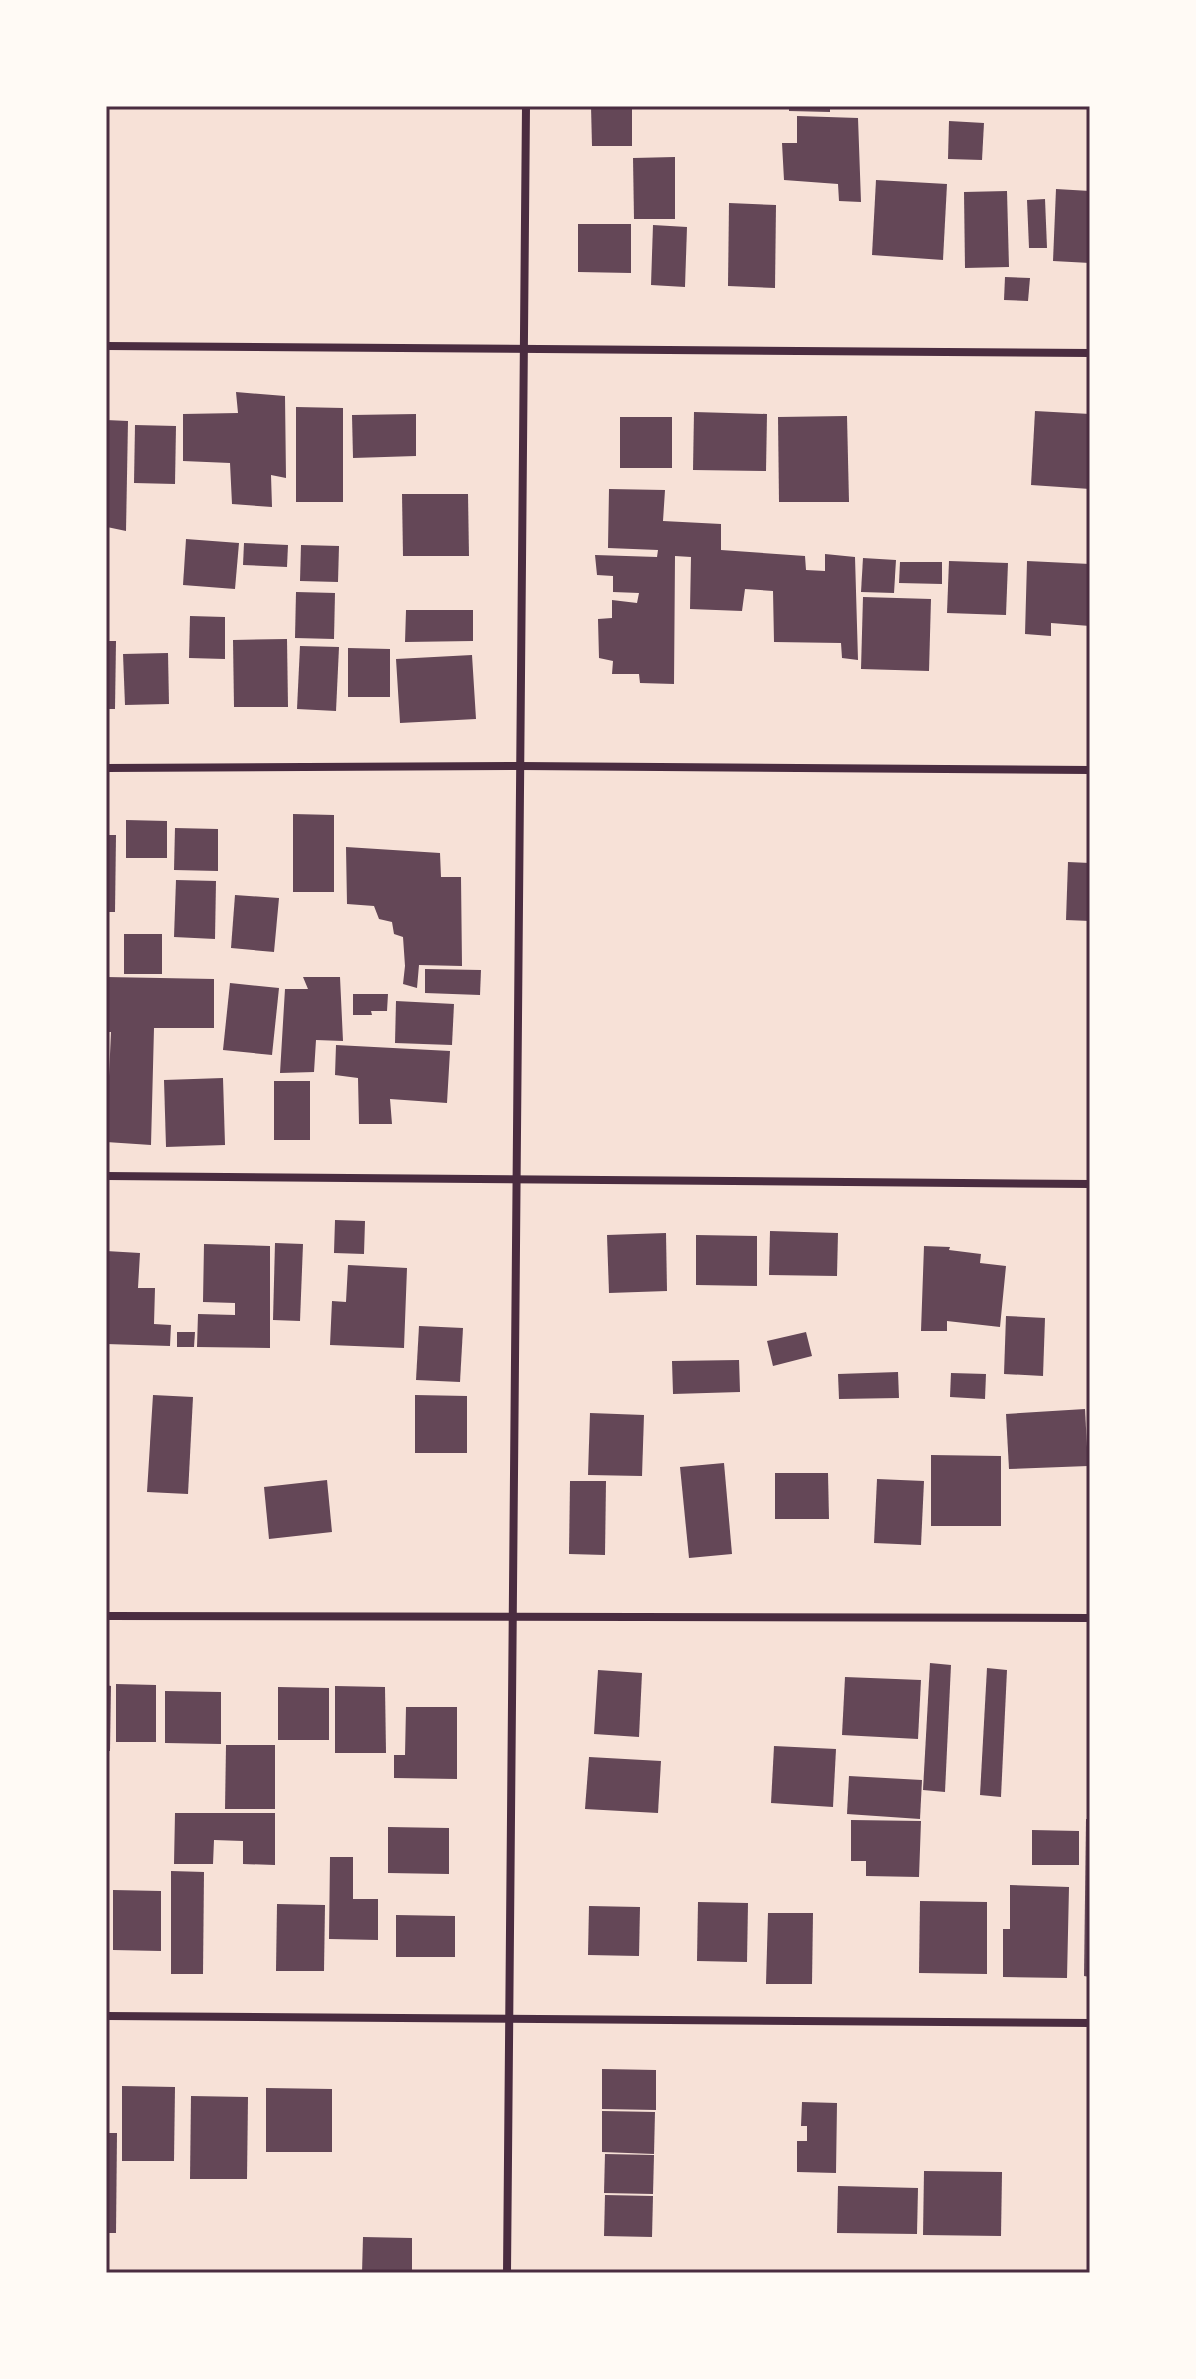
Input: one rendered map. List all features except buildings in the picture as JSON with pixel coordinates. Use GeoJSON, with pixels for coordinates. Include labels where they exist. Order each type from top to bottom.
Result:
{"type":"FeatureCollection","features":[{"type":"Feature","properties":{"kind":"street"},"geometry":{"type":"LineString","coordinates":[[507,2273],[526,106]]}},
{"type":"Feature","properties":{"kind":"street"},"geometry":{"type":"LineString","coordinates":[[106,346],[1090,353]]}},
{"type":"Feature","properties":{"kind":"street"},"geometry":{"type":"LineString","coordinates":[[106,768],[520,766],[1090,770]]}},
{"type":"Feature","properties":{"kind":"street"},"geometry":{"type":"LineString","coordinates":[[106,1176],[1090,1184]]}},
{"type":"Feature","properties":{"kind":"street"},"geometry":{"type":"LineString","coordinates":[[106,1616],[1090,1618]]}},
{"type":"Feature","properties":{"kind":"street"},"geometry":{"type":"LineString","coordinates":[[106,2016],[1090,2023]]}}]}
